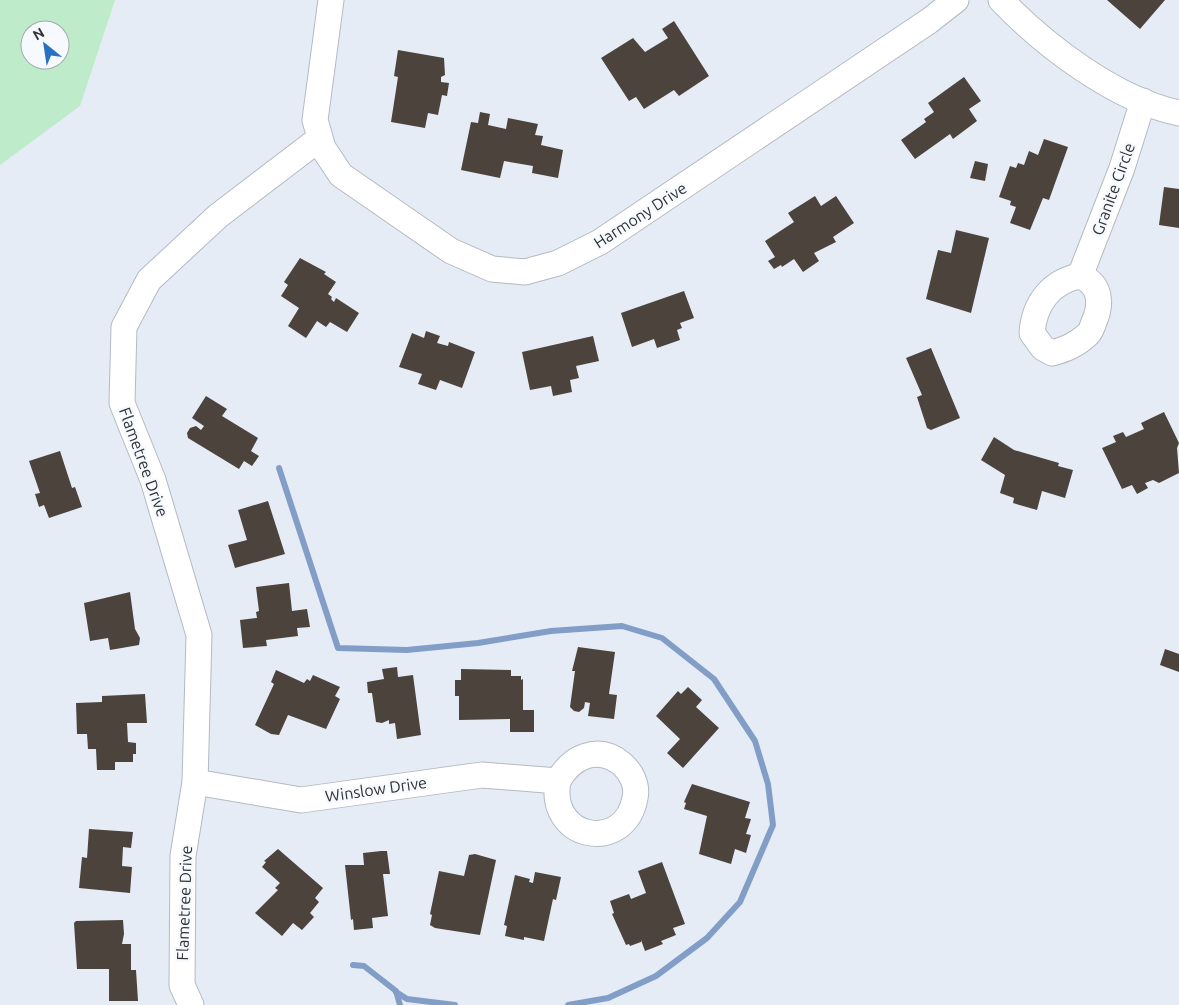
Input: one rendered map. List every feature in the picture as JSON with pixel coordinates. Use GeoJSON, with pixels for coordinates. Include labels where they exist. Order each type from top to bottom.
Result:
{"type":"FeatureCollection","features":[{"type":"Feature","properties":{"kind":"street"},"geometry":{"type":"LineString","coordinates":[[319,139],[315,120],[331,0]]}},
{"type":"Feature","properties":{"kind":"street","name":"Harmony Drive"},"geometry":{"type":"LineString","coordinates":[[319,139],[341,175],[451,250],[492,269],[525,272],[558,264],[600,242],[929,21],[956,0]]}},
{"type":"Feature","properties":{"kind":"street"},"geometry":{"type":"LineString","coordinates":[[1001,0],[1057,49],[1113,87],[1143,101],[1179,113]]}},
{"type":"Feature","properties":{"kind":"street","name":"Granite Circle"},"geometry":{"type":"LineString","coordinates":[[1080,276],[1122,168],[1143,101]]}},
{"type":"Feature","properties":{"kind":"street","name":"Flametree Drive"},"geometry":{"type":"LineString","coordinates":[[191,1005],[182,985],[183,856],[195,782],[199,635],[153,480],[122,403],[124,327],[148,280],[218,216],[319,139]]}},
{"type":"Feature","properties":{"kind":"street","name":"Winslow Drive"},"geometry":{"type":"LineString","coordinates":[[195,782],[302,800],[482,775],[558,781]]}},
{"type":"Feature","properties":{"kind":"green space"},"geometry":{"type":"Polygon","coordinates":[[[0,0],[115,0],[80,106],[0,165],[0,0]]]}},
{"type":"Feature","properties":{"kind":"building"},"geometry":{"type":"Polygon","coordinates":[[[1107,0],[1165,0],[1140,29],[1107,0]]]}},
{"type":"Feature","properties":{"kind":"building"},"geometry":{"type":"Polygon","coordinates":[[[674,21],[709,76],[679,96],[674,90],[644,109],[636,97],[629,101],[601,58],[633,38],[645,52],[668,38],[662,29],[674,21]]]}},
{"type":"Feature","properties":{"kind":"building"},"geometry":{"type":"Polygon","coordinates":[[[398,50],[444,58],[445,75],[441,77],[441,82],[449,83],[447,96],[442,95],[438,115],[428,113],[425,128],[391,122],[398,77],[394,76],[398,50]]]}},
{"type":"Feature","properties":{"kind":"building"},"geometry":{"type":"Polygon","coordinates":[[[964,77],[981,101],[969,109],[977,121],[953,139],[950,134],[915,159],[901,140],[926,122],[924,119],[934,112],[928,103],[964,77]]]}},
{"type":"Feature","properties":{"kind":"building"},"geometry":{"type":"Polygon","coordinates":[[[480,112],[490,114],[488,125],[506,129],[508,118],[538,124],[535,135],[543,136],[541,145],[563,150],[558,178],[532,173],[533,166],[504,161],[500,178],[461,170],[471,122],[478,123],[480,112]]]}},
{"type":"Feature","properties":{"kind":"building"},"geometry":{"type":"Polygon","coordinates":[[[1044,139],[1068,147],[1049,200],[1043,198],[1030,230],[1010,223],[1016,207],[1010,205],[1011,201],[999,197],[1010,166],[1016,168],[1018,163],[1024,165],[1029,151],[1038,155],[1044,139]]]}},
{"type":"Feature","properties":{"kind":"building"},"geometry":{"type":"Polygon","coordinates":[[[975,161],[988,164],[985,181],[970,178],[975,161]]]}},
{"type":"Feature","properties":{"kind":"building"},"geometry":{"type":"Polygon","coordinates":[[[1164,187],[1179,189],[1179,228],[1159,225],[1164,187]]]}},
{"type":"Feature","properties":{"kind":"building"},"geometry":{"type":"Polygon","coordinates":[[[815,196],[821,206],[836,196],[854,223],[833,237],[836,242],[814,253],[819,261],[803,272],[794,259],[782,267],[781,265],[774,269],[768,261],[775,257],[765,241],[794,222],[788,213],[815,196]]]}},
{"type":"Feature","properties":{"kind":"building"},"geometry":{"type":"Polygon","coordinates":[[[956,230],[989,238],[971,313],[926,299],[938,250],[951,253],[956,230]]]}},
{"type":"Feature","properties":{"kind":"building"},"geometry":{"type":"Polygon","coordinates":[[[300,258],[326,272],[324,274],[336,282],[328,294],[334,302],[336,298],[359,313],[347,332],[330,322],[326,327],[317,321],[306,338],[288,326],[299,308],[281,296],[288,285],[284,282],[300,258]]]}},
{"type":"Feature","properties":{"kind":"building"},"geometry":{"type":"Polygon","coordinates":[[[684,291],[694,318],[680,323],[682,328],[677,330],[680,340],[657,348],[654,339],[632,347],[621,313],[684,291]]]}},
{"type":"Feature","properties":{"kind":"building"},"geometry":{"type":"Polygon","coordinates":[[[426,331],[440,336],[437,343],[448,346],[449,342],[475,352],[462,388],[440,380],[436,390],[418,384],[422,374],[399,367],[412,333],[424,338],[426,331]]]}},
{"type":"Feature","properties":{"kind":"building"},"geometry":{"type":"Polygon","coordinates":[[[593,336],[599,361],[576,366],[579,378],[570,380],[572,392],[553,396],[551,386],[530,390],[522,352],[593,336]]]}},
{"type":"Feature","properties":{"kind":"building"},"geometry":{"type":"Polygon","coordinates":[[[931,348],[960,418],[931,430],[927,428],[917,397],[922,395],[906,358],[931,348]]]}},
{"type":"Feature","properties":{"kind":"building"},"geometry":{"type":"Polygon","coordinates":[[[206,396],[227,409],[222,416],[258,438],[251,451],[259,456],[252,466],[244,461],[239,469],[188,438],[187,433],[190,428],[196,426],[201,430],[204,426],[192,418],[206,396]]]}},
{"type":"Feature","properties":{"kind":"building"},"geometry":{"type":"Polygon","coordinates":[[[1164,412],[1179,443],[1177,448],[1179,473],[1159,483],[1153,480],[1145,483],[1148,488],[1137,494],[1132,485],[1122,489],[1102,448],[1116,442],[1113,436],[1123,432],[1126,437],[1144,429],[1141,423],[1164,412]]]}},
{"type":"Feature","properties":{"kind":"building"},"geometry":{"type":"Polygon","coordinates":[[[994,437],[1014,450],[1059,463],[1058,466],[1073,470],[1065,498],[1042,491],[1037,510],[1013,503],[1014,498],[1000,493],[1005,475],[981,460],[994,437]]]}},
{"type":"Feature","properties":{"kind":"building"},"geometry":{"type":"Polygon","coordinates":[[[60,451],[72,488],[75,487],[82,507],[49,518],[44,505],[39,507],[35,494],[40,493],[29,461],[60,451]]]}},
{"type":"Feature","properties":{"kind":"building"},"geometry":{"type":"Polygon","coordinates":[[[268,501],[285,554],[235,568],[228,545],[247,540],[238,510],[268,501]]]}},
{"type":"Feature","properties":{"kind":"building"},"geometry":{"type":"Polygon","coordinates":[[[289,583],[292,611],[307,609],[310,627],[297,628],[298,636],[266,640],[267,646],[243,648],[240,620],[257,618],[256,612],[259,611],[256,587],[289,583]]]}},
{"type":"Feature","properties":{"kind":"building"},"geometry":{"type":"Polygon","coordinates":[[[130,592],[135,629],[140,638],[139,645],[110,650],[108,638],[90,641],[84,603],[130,592]]]}},
{"type":"Feature","properties":{"kind":"building"},"geometry":{"type":"Polygon","coordinates":[[[578,647],[615,652],[609,694],[617,695],[614,719],[588,716],[590,703],[585,702],[584,708],[579,712],[574,711],[570,707],[575,671],[572,671],[578,647]]]}},
{"type":"Feature","properties":{"kind":"building"},"geometry":{"type":"Polygon","coordinates":[[[1165,649],[1179,654],[1179,672],[1160,665],[1165,649]]]}},
{"type":"Feature","properties":{"kind":"building"},"geometry":{"type":"Polygon","coordinates":[[[397,667],[398,677],[413,675],[421,735],[397,739],[395,723],[389,724],[389,720],[382,723],[376,722],[372,693],[368,693],[367,682],[384,679],[382,669],[397,667]]]}},
{"type":"Feature","properties":{"kind":"building"},"geometry":{"type":"Polygon","coordinates":[[[461,669],[511,670],[511,676],[521,676],[521,680],[523,679],[523,710],[534,710],[534,732],[510,732],[510,719],[459,720],[459,696],[455,696],[455,680],[461,680],[461,669]]]}},
{"type":"Feature","properties":{"kind":"building"},"geometry":{"type":"Polygon","coordinates":[[[276,670],[304,683],[307,679],[310,681],[313,675],[340,687],[335,696],[340,699],[326,729],[288,715],[279,735],[271,734],[255,725],[274,684],[271,682],[276,670]]]}},
{"type":"Feature","properties":{"kind":"building"},"geometry":{"type":"Polygon","coordinates":[[[688,687],[702,700],[696,707],[719,728],[683,768],[667,753],[680,739],[656,716],[678,691],[681,694],[688,687]]]}},
{"type":"Feature","properties":{"kind":"building"},"geometry":{"type":"Polygon","coordinates":[[[145,694],[147,723],[127,723],[128,742],[136,743],[136,754],[133,754],[133,762],[115,762],[115,770],[97,770],[96,749],[88,749],[87,734],[77,734],[76,703],[102,702],[102,696],[145,694]]]}},
{"type":"Feature","properties":{"kind":"building"},"geometry":{"type":"Polygon","coordinates":[[[692,784],[750,802],[745,818],[751,819],[746,834],[751,835],[746,853],[735,849],[731,864],[699,854],[707,816],[684,809],[686,803],[684,802],[692,784]]]}},
{"type":"Feature","properties":{"kind":"building"},"geometry":{"type":"Polygon","coordinates":[[[89,829],[133,832],[131,848],[123,847],[122,866],[132,867],[130,893],[79,888],[82,857],[87,858],[89,829]]]}},
{"type":"Feature","properties":{"kind":"building"},"geometry":{"type":"Polygon","coordinates":[[[278,849],[323,888],[315,898],[319,902],[310,913],[314,917],[302,930],[293,923],[282,936],[255,913],[278,890],[275,888],[280,883],[262,867],[266,862],[264,861],[278,849]]]}},
{"type":"Feature","properties":{"kind":"building"},"geometry":{"type":"Polygon","coordinates":[[[387,851],[390,874],[383,874],[388,916],[372,918],[373,928],[354,930],[353,919],[351,920],[345,865],[364,865],[363,853],[387,851]]]}},
{"type":"Feature","properties":{"kind":"building"},"geometry":{"type":"Polygon","coordinates":[[[475,854],[496,860],[480,935],[435,928],[430,925],[432,915],[430,914],[439,871],[464,876],[469,855],[475,854]]]}},
{"type":"Feature","properties":{"kind":"building"},"geometry":{"type":"Polygon","coordinates":[[[662,862],[685,924],[673,928],[676,935],[661,941],[663,944],[645,951],[641,940],[641,942],[630,946],[629,944],[626,945],[612,914],[614,913],[610,901],[629,894],[631,899],[646,893],[638,871],[662,862]]]}},
{"type":"Feature","properties":{"kind":"building"},"geometry":{"type":"Polygon","coordinates":[[[535,872],[561,877],[556,900],[553,899],[544,941],[524,937],[524,940],[505,936],[507,926],[504,925],[515,875],[530,879],[529,882],[533,883],[535,872]]]}},
{"type":"Feature","properties":{"kind":"building"},"geometry":{"type":"Polygon","coordinates":[[[123,920],[124,934],[122,944],[131,944],[131,970],[136,970],[138,1001],[109,1001],[109,969],[77,969],[74,923],[76,921],[123,920]]]}},
{"type":"Feature","properties":{"kind":"waterway"},"geometry":{"type":"LineString","coordinates":[[279,468],[338,648],[407,650],[478,643],[551,631],[622,626],[662,638],[714,679],[755,741],[768,784],[773,825],[740,902],[707,938],[656,976],[608,998],[568,1005]]}},
{"type":"Feature","properties":{"kind":"waterway"},"geometry":{"type":"LineString","coordinates":[[353,965],[364,966],[396,991],[400,1005]]}},
{"type":"Feature","properties":{"kind":"waterway"},"geometry":{"type":"LineString","coordinates":[[396,992],[407,999],[455,1005]]}}]}
